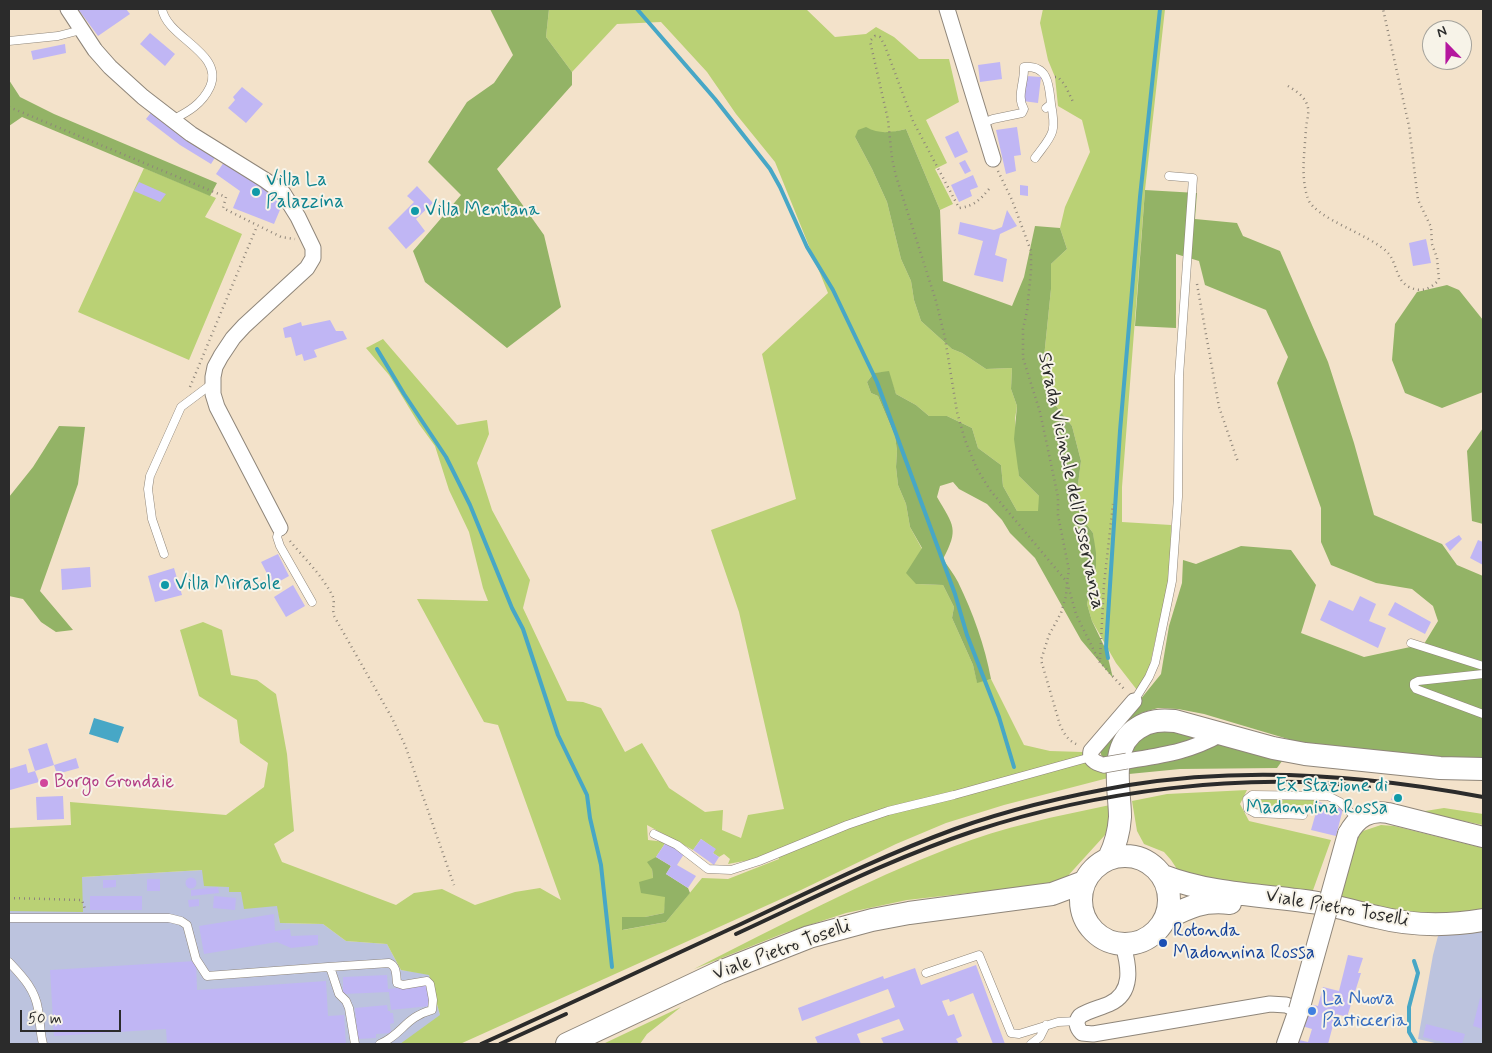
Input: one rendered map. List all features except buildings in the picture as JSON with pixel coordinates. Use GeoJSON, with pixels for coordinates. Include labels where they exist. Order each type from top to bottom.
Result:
{"type":"FeatureCollection","features":[{"type":"Feature","properties":{"kind":"main road"},"geometry":{"type":"LineString","coordinates":[[1109,858],[1114,848],[1120,819],[1119,757],[1123,744],[1133,731],[1146,723],[1163,720],[1175,722],[1272,748],[1306,754],[1440,768],[1483,768]]}},
{"type":"Feature","properties":{"kind":"main road"},"geometry":{"type":"LineString","coordinates":[[1120,819],[1137,857]]}},
{"type":"Feature","properties":{"kind":"main road"},"geometry":{"type":"LineString","coordinates":[[1109,858],[1123,855],[1137,857]]}},
{"type":"Feature","properties":{"kind":"main road","name":"Viale Pietro Toselli"},"geometry":{"type":"LineString","coordinates":[[1137,857],[1153,864],[1163,876],[1204,888],[1326,904],[1379,918],[1408,923],[1446,924],[1483,920]]}},
{"type":"Feature","properties":{"kind":"main road","name":"Viale Pietro Toselli"},"geometry":{"type":"LineString","coordinates":[[567,1044],[720,972],[809,937],[900,914],[1052,894],[1084,882],[1097,866],[1109,858]]}},
{"type":"Feature","properties":{"kind":"main road"},"geometry":{"type":"LineString","coordinates":[[1163,876],[1168,895],[1168,910],[1165,919]]}},
{"type":"Feature","properties":{"kind":"main road"},"geometry":{"type":"LineString","coordinates":[[1084,882],[1080,900],[1084,920]]}},
{"type":"Feature","properties":{"kind":"main road","name":"Viale Pietro Toselli"},"geometry":{"type":"LineString","coordinates":[[1008,900],[1062,907],[1084,920],[1098,936],[1111,943],[1123,945],[1146,938],[1165,919],[1196,904],[1220,902],[1413,935],[1433,935],[1483,929]]}},
{"type":"Feature","properties":{"kind":"street"},"geometry":{"type":"LineString","coordinates":[[68,9],[95,50],[110,67],[143,97],[191,134],[278,189],[291,203],[314,251],[309,265],[304,272],[233,338],[217,362],[213,383],[214,399],[227,428],[280,528]]}},
{"type":"Feature","properties":{"kind":"street"},"geometry":{"type":"LineString","coordinates":[[947,9],[993,159]]}},
{"type":"Feature","properties":{"kind":"street"},"geometry":{"type":"LineString","coordinates":[[1134,701],[1092,752],[1097,763],[1104,765],[1188,750],[1221,734]]}},
{"type":"Feature","properties":{"kind":"street"},"geometry":{"type":"LineString","coordinates":[[1287,1044],[1299,1010],[1353,827],[1368,814],[1382,812],[1483,837]]}},
{"type":"Feature","properties":{"kind":"street"},"geometry":{"type":"LineString","coordinates":[[1123,945],[1128,978],[1125,991],[1113,1002],[1084,1014],[1078,1021],[1078,1029],[1082,1033],[1092,1034],[1265,1005],[1281,1004],[1299,1010]]}},
{"type":"Feature","properties":{"kind":"lane"},"geometry":{"type":"LineString","coordinates":[[162,9],[169,23],[205,59],[212,72],[210,87],[200,103],[172,120]]}},
{"type":"Feature","properties":{"kind":"lane"},"geometry":{"type":"LineString","coordinates":[[9,41],[58,36],[81,30]]}},
{"type":"Feature","properties":{"kind":"lane"},"geometry":{"type":"LineString","coordinates":[[983,123],[1022,113],[1024,109],[1020,99],[1025,75],[1024,67],[1039,70],[1049,81],[1049,106],[1054,120],[1054,133],[1036,158]]}},
{"type":"Feature","properties":{"kind":"lane"},"geometry":{"type":"LineString","coordinates":[[1134,701],[1149,677],[1155,663],[1172,581],[1178,497],[1179,376],[1193,178],[1169,176]]}},
{"type":"Feature","properties":{"kind":"lane"},"geometry":{"type":"LineString","coordinates":[[164,554],[152,519],[148,490],[150,476],[182,407],[213,383]]}},
{"type":"Feature","properties":{"kind":"lane"},"geometry":{"type":"LineString","coordinates":[[280,528],[277,537],[280,546],[312,602]]}},
{"type":"Feature","properties":{"kind":"lane"},"geometry":{"type":"LineString","coordinates":[[1411,643],[1483,666]]}},
{"type":"Feature","properties":{"kind":"lane"},"geometry":{"type":"LineString","coordinates":[[1483,674],[1418,682],[1414,683],[1414,686],[1416,689],[1483,714]]}},
{"type":"Feature","properties":{"kind":"lane"},"geometry":{"type":"LineString","coordinates":[[654,834],[677,846],[708,869],[731,870],[759,862],[847,825],[888,811],[954,795],[1092,752]]}},
{"type":"Feature","properties":{"kind":"lane"},"geometry":{"type":"LineString","coordinates":[[1303,816],[1255,813],[1248,809],[1247,800],[1252,794],[1328,796],[1340,802],[1353,827]]}},
{"type":"Feature","properties":{"kind":"lane"},"geometry":{"type":"LineString","coordinates":[[9,918],[169,918],[181,920],[188,928],[196,959],[207,976],[392,964],[395,969],[397,983],[404,985],[427,981],[430,984],[433,1000],[432,1010],[408,1020],[392,1039],[380,1044]]}},
{"type":"Feature","properties":{"kind":"lane"},"geometry":{"type":"LineString","coordinates":[[926,973],[979,954],[1009,1032],[1019,1034],[1046,1025],[1078,1021]]}},
{"type":"Feature","properties":{"kind":"lane"},"geometry":{"type":"LineString","coordinates":[[9,962],[24,978],[34,994],[38,1007],[43,1044]]}},
{"type":"Feature","properties":{"kind":"lane"},"geometry":{"type":"LineString","coordinates":[[328,967],[331,970],[339,994],[346,1001],[349,1008],[355,1044]]}},
{"type":"Feature","properties":{"kind":"lane"},"geometry":{"type":"LineString","coordinates":[[1031,1044],[1040,1037],[1046,1025]]}},
{"type":"Feature","properties":{"kind":"path"},"geometry":{"type":"LineString","coordinates":[[1288,86],[1301,95],[1308,107],[1304,182],[1309,201],[1317,211],[1372,240],[1389,253],[1398,276],[1407,286],[1418,290],[1431,288],[1440,280],[1437,258],[1432,244],[1431,227],[1418,200],[1410,126],[1383,9]]}},
{"type":"Feature","properties":{"kind":"path"},"geometry":{"type":"LineString","coordinates":[[989,188],[979,201],[969,207],[959,208],[913,121],[886,46],[880,37],[875,36],[870,41],[888,120],[896,176],[936,301],[945,338],[957,412],[965,440],[976,469],[990,490],[1068,582],[1061,613],[1049,635],[1041,660],[1060,726],[1073,743],[1092,752]]}},
{"type":"Feature","properties":{"kind":"path"},"geometry":{"type":"LineString","coordinates":[[1046,76],[1058,77],[1066,85],[1074,104]]}},
{"type":"Feature","properties":{"kind":"path"},"geometry":{"type":"LineString","coordinates":[[9,107],[226,197],[223,208],[286,239],[294,240],[307,234]]}},
{"type":"Feature","properties":{"kind":"path","name":"Strada Vicinale dell'Osservanza"},"geometry":{"type":"LineString","coordinates":[[993,159],[1012,200],[1031,251],[1030,279],[1023,329],[1023,358],[1040,412],[1058,497],[1058,515],[1069,570],[1068,582],[1076,614],[1100,661],[1134,701]]}},
{"type":"Feature","properties":{"kind":"path"},"geometry":{"type":"LineString","coordinates":[[182,407],[257,226]]}},
{"type":"Feature","properties":{"kind":"path"},"geometry":{"type":"LineString","coordinates":[[1186,266],[1193,267],[1219,408],[1238,462]]}},
{"type":"Feature","properties":{"kind":"path"},"geometry":{"type":"LineString","coordinates":[[1100,661],[1104,584],[1113,504]]}},
{"type":"Feature","properties":{"kind":"path"},"geometry":{"type":"LineString","coordinates":[[280,528],[320,577],[334,599],[334,616],[405,745],[454,885]]}},
{"type":"Feature","properties":{"kind":"path"},"geometry":{"type":"LineString","coordinates":[[9,898],[82,900],[86,918]]}},
{"type":"Feature","properties":{"kind":"shaded area"},"geometry":{"type":"Polygon","coordinates":[[[202,870],[229,887],[278,906],[280,923],[323,924],[346,941],[387,944],[401,970],[429,974],[448,1044],[9,1044],[9,888],[82,877],[202,870]]]}},
{"type":"Feature","properties":{"kind":"shaded area"},"geometry":{"type":"Polygon","coordinates":[[[1483,912],[1483,1044],[1439,1044],[1418,1039],[1433,955],[1443,917],[1483,912]]]}},
{"type":"Feature","properties":{"kind":"green space"},"geometry":{"type":"Polygon","coordinates":[[[490,9],[549,9],[546,37],[572,72],[572,85],[497,169],[544,235],[561,307],[507,348],[425,282],[413,251],[461,195],[428,162],[467,102],[494,83],[513,55],[490,9]]]}},
{"type":"Feature","properties":{"kind":"green space"},"geometry":{"type":"Polygon","coordinates":[[[549,9],[806,9],[835,37],[866,34],[876,27],[894,37],[919,59],[949,59],[959,102],[926,120],[947,163],[935,169],[953,204],[940,210],[906,129],[889,133],[874,132],[855,137],[887,202],[901,259],[911,281],[914,300],[921,321],[952,349],[962,353],[986,369],[1012,368],[1011,389],[1017,406],[1015,419],[1019,476],[1039,496],[1039,511],[1017,511],[1003,486],[1001,465],[978,448],[972,428],[947,416],[929,416],[916,405],[896,394],[888,372],[874,373],[867,382],[871,393],[878,396],[895,436],[898,485],[906,504],[910,527],[922,549],[916,584],[943,585],[954,607],[952,618],[973,665],[977,682],[991,679],[1024,745],[1050,751],[1083,752],[1093,766],[1107,769],[1108,778],[1004,805],[946,823],[896,844],[801,890],[460,1044],[400,1044],[440,1015],[429,975],[401,970],[387,944],[346,941],[323,924],[280,923],[277,906],[244,909],[241,892],[229,892],[229,887],[204,886],[202,870],[82,877],[83,912],[9,911],[9,828],[71,825],[70,802],[226,815],[264,787],[268,763],[240,743],[237,720],[199,696],[180,630],[203,622],[222,630],[231,675],[257,680],[276,694],[287,754],[294,831],[274,844],[282,862],[396,905],[414,893],[442,889],[475,905],[515,892],[540,888],[561,900],[498,725],[484,722],[417,599],[488,601],[469,532],[449,490],[435,446],[389,375],[366,348],[383,339],[457,425],[487,420],[489,434],[477,463],[492,510],[530,580],[523,608],[567,701],[583,702],[601,708],[625,752],[642,743],[669,788],[705,812],[723,810],[722,830],[741,838],[748,815],[784,809],[739,612],[711,530],[796,499],[762,354],[828,293],[775,162],[736,114],[707,72],[661,22],[617,24],[572,72],[546,37],[549,9]],[[647,825],[648,840],[666,842],[656,857],[652,869],[653,878],[666,897],[664,913],[645,917],[622,917],[623,930],[666,922],[702,878],[728,879],[779,859],[777,850],[760,858],[728,864],[730,859],[724,854],[719,857],[713,853],[715,849],[701,839],[693,850],[647,825]]]}},
{"type":"Feature","properties":{"kind":"green space"},"geometry":{"type":"Polygon","coordinates":[[[1043,9],[1165,9],[1145,190],[1122,487],[1122,522],[1171,525],[1170,582],[1149,669],[1137,690],[1116,663],[1092,621],[1087,604],[1096,567],[1093,533],[1082,518],[1076,500],[1081,461],[1072,426],[1052,401],[1042,377],[1051,289],[1051,264],[1067,249],[1060,228],[1065,207],[1090,152],[1082,120],[1058,106],[1055,77],[1048,60],[1040,23],[1043,9]]]}},
{"type":"Feature","properties":{"kind":"green space"},"geometry":{"type":"Polygon","coordinates":[[[9,80],[20,97],[54,114],[217,183],[210,196],[22,117],[9,126],[9,80]]]}},
{"type":"Feature","properties":{"kind":"green space"},"geometry":{"type":"Polygon","coordinates":[[[866,127],[881,132],[906,129],[940,210],[943,281],[1012,306],[1024,277],[1035,226],[1060,228],[1067,249],[1051,264],[1051,289],[1042,377],[1052,401],[1072,426],[1081,461],[1076,500],[1082,518],[1093,533],[1096,553],[1096,567],[1087,604],[1092,621],[1106,650],[1113,678],[1081,640],[1035,558],[1010,533],[1002,520],[987,504],[959,489],[953,482],[940,486],[937,497],[951,521],[953,534],[943,559],[955,576],[973,618],[982,642],[991,679],[977,683],[973,665],[952,618],[954,607],[943,585],[916,584],[906,573],[922,548],[910,527],[906,504],[898,485],[895,436],[878,396],[871,393],[867,382],[874,373],[889,371],[896,394],[916,405],[929,416],[947,416],[972,428],[978,448],[1001,465],[1003,486],[1017,511],[1038,511],[1039,496],[1019,476],[1014,439],[1017,406],[1011,389],[1012,368],[986,369],[962,353],[952,349],[921,321],[914,300],[911,281],[901,259],[887,202],[855,137],[858,130],[866,127]]]}},
{"type":"Feature","properties":{"kind":"green space"},"geometry":{"type":"Polygon","coordinates":[[[144,168],[216,198],[205,217],[242,234],[189,360],[78,312],[144,168]]]}},
{"type":"Feature","properties":{"kind":"green space"},"geometry":{"type":"Polygon","coordinates":[[[1145,190],[1197,193],[1195,219],[1237,223],[1243,236],[1280,251],[1328,362],[1354,443],[1374,515],[1442,544],[1457,565],[1483,576],[1483,759],[1471,760],[1298,742],[1204,714],[1178,709],[1158,708],[1141,713],[1129,721],[1116,736],[1108,754],[1108,759],[1102,755],[1101,748],[1161,674],[1169,626],[1182,583],[1183,560],[1196,564],[1241,546],[1291,550],[1316,585],[1301,633],[1364,657],[1424,644],[1438,621],[1433,606],[1412,589],[1376,583],[1331,565],[1321,542],[1321,508],[1277,383],[1288,357],[1266,310],[1205,285],[1199,261],[1176,254],[1176,328],[1135,326],[1145,190]]]}},
{"type":"Feature","properties":{"kind":"green space"},"geometry":{"type":"Polygon","coordinates":[[[1447,285],[1459,290],[1483,320],[1483,392],[1442,408],[1405,393],[1392,360],[1395,324],[1417,292],[1447,285]]]}},
{"type":"Feature","properties":{"kind":"green space"},"geometry":{"type":"Polygon","coordinates":[[[59,426],[85,427],[78,484],[40,591],[73,630],[56,632],[41,622],[23,599],[9,596],[9,497],[33,467],[59,426]]]}},
{"type":"Feature","properties":{"kind":"green space"},"geometry":{"type":"Polygon","coordinates":[[[1483,428],[1483,524],[1472,521],[1467,451],[1483,428]]]}},
{"type":"Feature","properties":{"kind":"green space"},"geometry":{"type":"Polygon","coordinates":[[[1156,728],[1204,737],[1127,756],[1130,745],[1156,728]]]}},
{"type":"Feature","properties":{"kind":"green space"},"geometry":{"type":"Polygon","coordinates":[[[1214,742],[1282,761],[1277,768],[1180,769],[1129,774],[1126,765],[1214,742]]]}},
{"type":"Feature","properties":{"kind":"green space"},"geometry":{"type":"Polygon","coordinates":[[[1247,790],[1240,804],[1249,821],[1331,840],[1312,893],[1188,878],[1177,869],[1164,852],[1144,844],[1137,831],[1132,801],[1167,794],[1247,790]]]}},
{"type":"Feature","properties":{"kind":"green space"},"geometry":{"type":"Polygon","coordinates":[[[1256,799],[1315,799],[1313,805],[1257,806],[1254,803],[1256,799]]]}},
{"type":"Feature","properties":{"kind":"green space"},"geometry":{"type":"Polygon","coordinates":[[[1110,805],[1108,828],[1105,835],[1065,879],[1036,887],[907,900],[846,913],[782,934],[694,969],[790,920],[919,860],[971,840],[1010,828],[1110,805]]]}},
{"type":"Feature","properties":{"kind":"green space"},"geometry":{"type":"Polygon","coordinates":[[[1444,808],[1483,814],[1483,825],[1419,812],[1444,808]]]}},
{"type":"Feature","properties":{"kind":"green space"},"geometry":{"type":"Polygon","coordinates":[[[1381,825],[1394,826],[1483,848],[1483,912],[1427,916],[1338,898],[1354,839],[1363,831],[1381,825]]]}},
{"type":"Feature","properties":{"kind":"green space"},"geometry":{"type":"Polygon","coordinates":[[[656,857],[671,866],[666,874],[688,888],[690,893],[666,922],[622,930],[622,917],[645,917],[664,913],[665,897],[641,893],[639,882],[653,878],[652,869],[647,862],[656,857]]]}},
{"type":"Feature","properties":{"kind":"green space"},"geometry":{"type":"Polygon","coordinates":[[[681,1007],[647,1034],[640,1044],[603,1044],[681,1007]]]}},
{"type":"Feature","properties":{"kind":"water"},"geometry":{"type":"Polygon","coordinates":[[[94,718],[124,727],[118,743],[89,734],[94,718]]]}},
{"type":"Feature","properties":{"kind":"waterway"},"geometry":{"type":"LineString","coordinates":[[637,9],[715,99],[770,169],[807,247],[833,290],[877,382],[955,594],[967,635],[999,717],[1014,767]]}},
{"type":"Feature","properties":{"kind":"waterway"},"geometry":{"type":"LineString","coordinates":[[1108,658],[1106,647],[1120,431],[1140,197],[1160,9]]}},
{"type":"Feature","properties":{"kind":"waterway"},"geometry":{"type":"LineString","coordinates":[[377,349],[446,457],[470,505],[512,608],[523,629],[558,735],[587,795],[590,818],[601,865],[612,967]]}},
{"type":"Feature","properties":{"kind":"waterway"},"geometry":{"type":"LineString","coordinates":[[1414,961],[1418,973],[1409,1007],[1409,1032],[1416,1044]]}},
{"type":"Feature","properties":{"kind":"railway"},"geometry":{"type":"LineString","coordinates":[[481,1044],[846,874],[927,839],[997,815],[1041,803],[1107,789],[1173,779],[1262,775],[1307,776],[1396,783],[1483,797]]}},
{"type":"Feature","properties":{"kind":"railway"},"geometry":{"type":"LineString","coordinates":[[736,934],[913,853],[974,831],[1069,805],[1169,788],[1220,784],[1320,783],[1369,787]]}},
{"type":"Feature","properties":{"kind":"railway"},"geometry":{"type":"LineString","coordinates":[[500,1044],[566,1014]]}},
{"type":"Feature","properties":{"kind":"place","name":"Villa La Palazzina"},"geometry":{"type":"Point","coordinates":[256,192]}},
{"type":"Feature","properties":{"kind":"place","name":"Villa Mentana"},"geometry":{"type":"Point","coordinates":[415,211]}},
{"type":"Feature","properties":{"kind":"place","name":"Villa Mirasole"},"geometry":{"type":"Point","coordinates":[165,585]}},
{"type":"Feature","properties":{"kind":"place","name":"Borgo Grondaie"},"geometry":{"type":"Point","coordinates":[44,783]}},
{"type":"Feature","properties":{"kind":"place","name":"Ex Stazione di Madonnina Rossa"},"geometry":{"type":"Point","coordinates":[1398,798]}},
{"type":"Feature","properties":{"kind":"place","name":"Rotonda Madonnina Rossa"},"geometry":{"type":"Point","coordinates":[1163,943]}},
{"type":"Feature","properties":{"kind":"place","name":"La Nuova Pasticceria"},"geometry":{"type":"Point","coordinates":[1312,1011]}}]}
